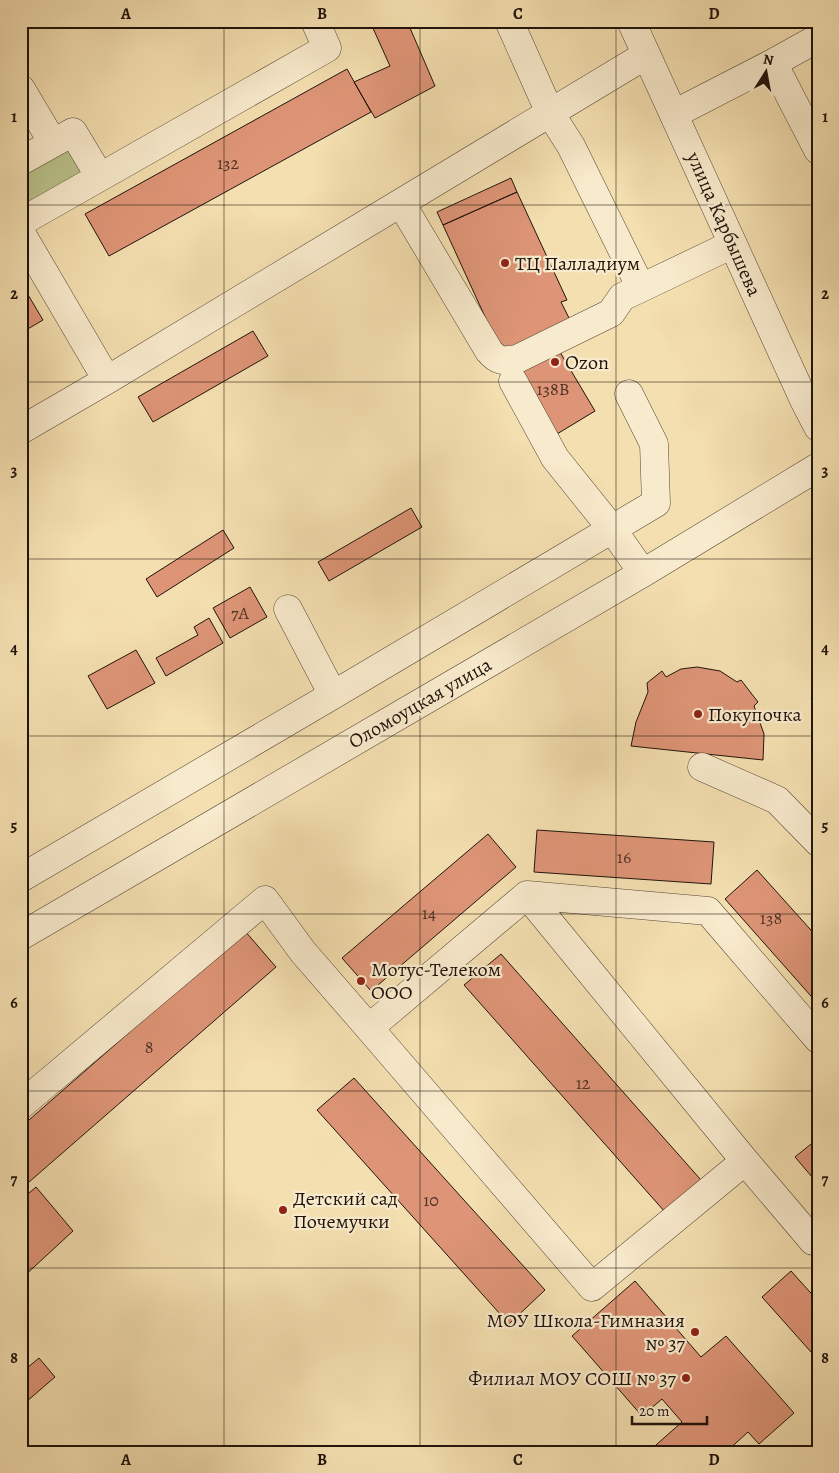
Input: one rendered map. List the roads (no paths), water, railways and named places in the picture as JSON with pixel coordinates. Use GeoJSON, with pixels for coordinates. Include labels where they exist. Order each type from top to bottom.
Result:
{"type":"FeatureCollection","features":[{"type":"Feature","properties":{"kind":"street"},"geometry":{"type":"LineString","coordinates":[[21,222],[327,48],[315,21]]}},
{"type":"Feature","properties":{"kind":"street"},"geometry":{"type":"LineString","coordinates":[[509,21],[550,113],[572,146],[641,288]]}},
{"type":"Feature","properties":{"kind":"street","name":"улица Карбышева"},"geometry":{"type":"LineString","coordinates":[[631,21],[804,400],[818,426]]}},
{"type":"Feature","properties":{"kind":"street"},"geometry":{"type":"LineString","coordinates":[[674,114],[818,38]]}},
{"type":"Feature","properties":{"kind":"street"},"geometry":{"type":"LineString","coordinates":[[21,430],[646,55]]}},
{"type":"Feature","properties":{"kind":"street"},"geometry":{"type":"LineString","coordinates":[[773,63],[818,150]]}},
{"type":"Feature","properties":{"kind":"street"},"geometry":{"type":"LineString","coordinates":[[21,89],[53,143]]}},
{"type":"Feature","properties":{"kind":"street"},"geometry":{"type":"LineString","coordinates":[[21,161],[73,132],[100,177]]}},
{"type":"Feature","properties":{"kind":"street"},"geometry":{"type":"LineString","coordinates":[[401,203],[494,358],[505,361],[517,359],[611,314],[622,297],[733,244]]}},
{"type":"Feature","properties":{"kind":"street"},"geometry":{"type":"LineString","coordinates":[[21,233],[107,380]]}},
{"type":"Feature","properties":{"kind":"street"},"geometry":{"type":"LineString","coordinates":[[513,381],[555,458],[612,529],[642,573]]}},
{"type":"Feature","properties":{"kind":"street"},"geometry":{"type":"LineString","coordinates":[[21,878],[656,503],[654,444],[629,394]]}},
{"type":"Feature","properties":{"kind":"street","name":"Оломоуцкая улица"},"geometry":{"type":"LineString","coordinates":[[21,936],[642,573],[818,467]]}},
{"type":"Feature","properties":{"kind":"street"},"geometry":{"type":"LineString","coordinates":[[288,609],[333,695]]}},
{"type":"Feature","properties":{"kind":"street"},"geometry":{"type":"LineString","coordinates":[[702,767],[777,800],[818,842]]}},
{"type":"Feature","properties":{"kind":"street"},"geometry":{"type":"LineString","coordinates":[[527,895],[745,1161],[816,1241]]}},
{"type":"Feature","properties":{"kind":"street"},"geometry":{"type":"LineString","coordinates":[[369,1028],[527,895],[708,910],[818,1039]]}},
{"type":"Feature","properties":{"kind":"street"},"geometry":{"type":"LineString","coordinates":[[21,1105],[265,900],[303,952],[592,1287],[745,1161]]}},
{"type":"Feature","properties":{"kind":"place","name":"ТЦ Палладиум"},"geometry":{"type":"Point","coordinates":[505,263]}},
{"type":"Feature","properties":{"kind":"place","name":"Ozon"},"geometry":{"type":"Point","coordinates":[555,362]}},
{"type":"Feature","properties":{"kind":"place","name":"Покупочка"},"geometry":{"type":"Point","coordinates":[698,714]}},
{"type":"Feature","properties":{"kind":"place","name":"Мотус-Телеком ООО"},"geometry":{"type":"Point","coordinates":[361,981]}},
{"type":"Feature","properties":{"kind":"place","name":"Детский сад Почемучки"},"geometry":{"type":"Point","coordinates":[283,1210]}},
{"type":"Feature","properties":{"kind":"place","name":"МОУ Школа-Гимназия № 37"},"geometry":{"type":"Point","coordinates":[695,1332]}},
{"type":"Feature","properties":{"kind":"place","name":"Филиал МОУ СОШ № 37"},"geometry":{"type":"Point","coordinates":[686,1378]}}]}
